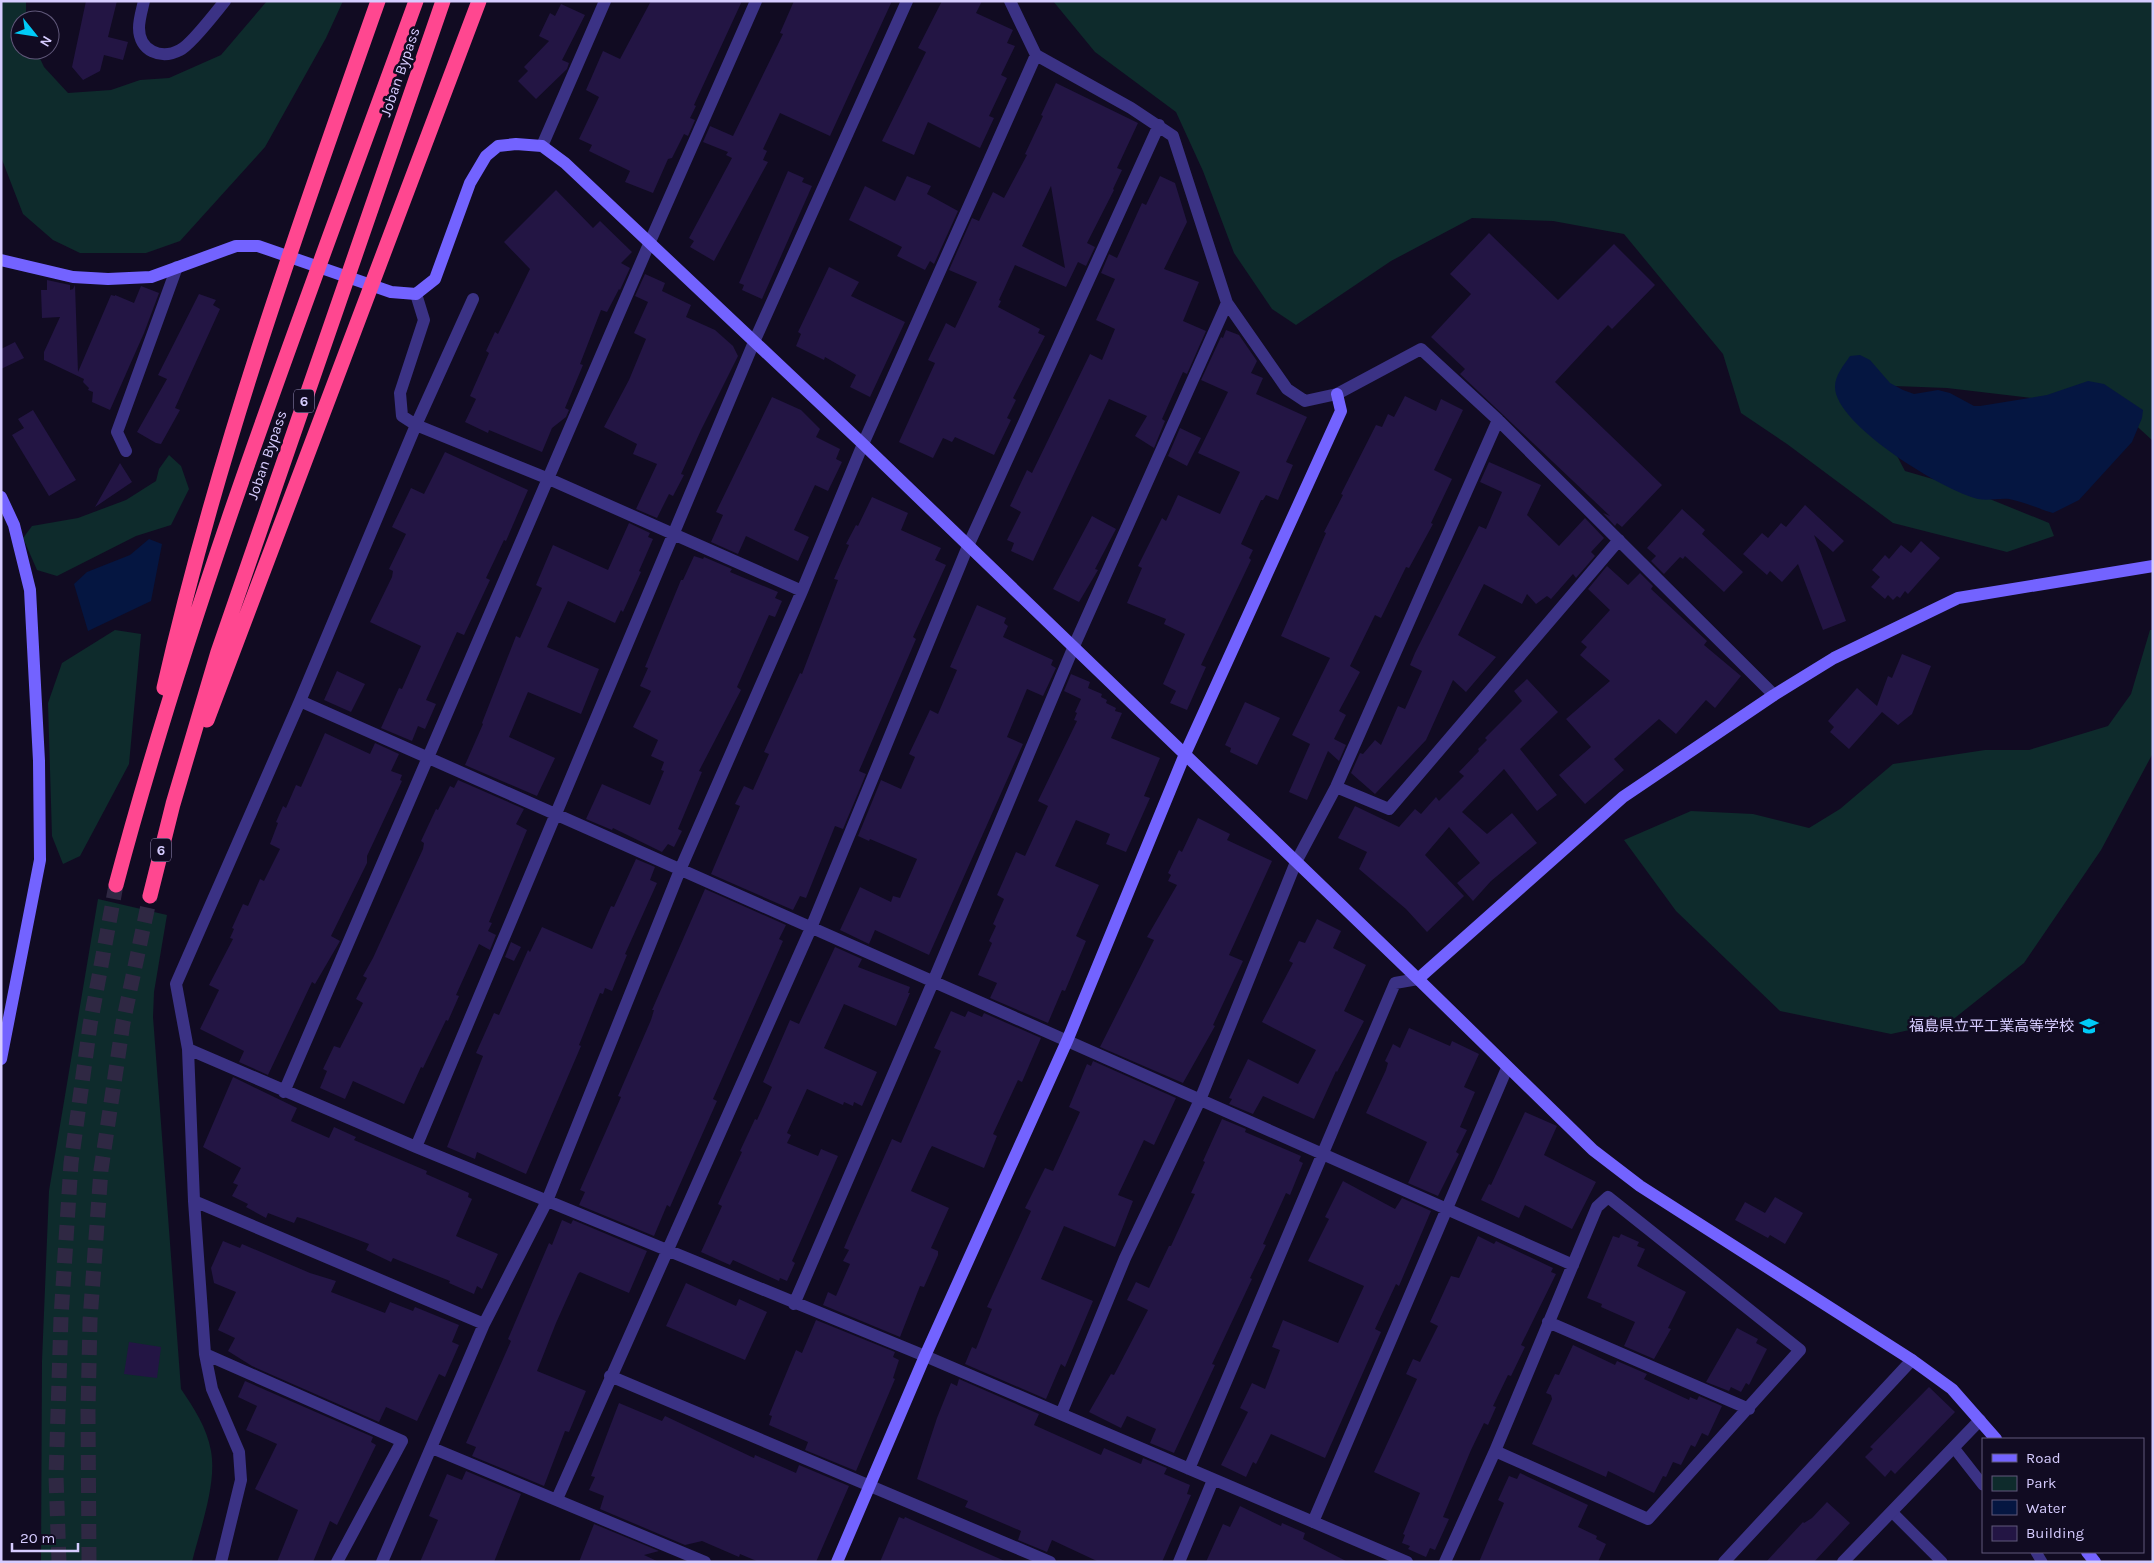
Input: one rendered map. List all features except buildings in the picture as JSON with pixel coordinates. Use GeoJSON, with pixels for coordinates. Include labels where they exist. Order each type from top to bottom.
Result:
{"type":"FeatureCollection","features":[{"type":"Feature","properties":{"kind":"highway"},"geometry":{"type":"LineString","coordinates":[[139,799],[178,627],[230,440],[335,123],[378,1]]}},
{"type":"Feature","properties":{"kind":"highway","name":"Joban Bypass"},"geometry":{"type":"LineString","coordinates":[[116,885],[139,799],[191,631],[266,415],[416,1]]}},
{"type":"Feature","properties":{"kind":"highway","name":"Joban Bypass"},"geometry":{"type":"LineString","coordinates":[[150,896],[172,804],[221,643],[443,1]]}},
{"type":"Feature","properties":{"kind":"highway"},"geometry":{"type":"LineString","coordinates":[[172,804],[230,663],[479,1]]}},
{"type":"Feature","properties":{"kind":"street"},"geometry":{"type":"LineString","coordinates":[[144,1],[139,27],[141,42],[151,52],[164,54],[181,50],[225,1]]}},
{"type":"Feature","properties":{"kind":"street"},"geometry":{"type":"LineString","coordinates":[[542,146],[605,1]]}},
{"type":"Feature","properties":{"kind":"street"},"geometry":{"type":"LineString","coordinates":[[284,1092],[649,244],[756,1]]}},
{"type":"Feature","properties":{"kind":"street"},"geometry":{"type":"LineString","coordinates":[[416,1147],[754,342],[907,1]]}},
{"type":"Feature","properties":{"kind":"street"},"geometry":{"type":"LineString","coordinates":[[1010,1],[1036,56],[1159,125],[1173,136],[1227,303],[1287,389],[1305,401],[1337,394],[1421,349],[1498,420],[1774,695]]}},
{"type":"Feature","properties":{"kind":"street"},"geometry":{"type":"LineString","coordinates":[[382,1562],[484,1324],[547,1201],[680,870],[802,591],[863,444],[1036,56]]}},
{"type":"Feature","properties":{"kind":"street"},"geometry":{"type":"LineString","coordinates":[[557,1499],[666,1250],[811,928],[968,546],[1159,125]]}},
{"type":"Feature","properties":{"kind":"street"},"geometry":{"type":"LineString","coordinates":[[1,260],[73,277],[108,279],[151,277],[236,246],[258,246],[391,292],[416,294],[435,279],[470,183],[486,156],[498,146],[516,144],[542,146],[565,163],[863,444],[1593,1150],[1640,1186],[1912,1360],[1952,1389],[1995,1438]]}},
{"type":"Feature","properties":{"kind":"street"},"geometry":{"type":"LineString","coordinates":[[126,451],[117,432],[177,267]]}},
{"type":"Feature","properties":{"kind":"street"},"geometry":{"type":"LineString","coordinates":[[416,294],[424,320],[400,393],[402,416],[416,425],[549,479],[802,591]]}},
{"type":"Feature","properties":{"kind":"street"},"geometry":{"type":"LineString","coordinates":[[221,1562],[241,1480],[240,1452],[212,1389],[205,1354],[194,1201],[188,1049],[176,984],[300,701],[416,425],[473,299]]}},
{"type":"Feature","properties":{"kind":"street"},"geometry":{"type":"LineString","coordinates":[[794,1304],[933,982],[1074,646],[1227,303]]}},
{"type":"Feature","properties":{"kind":"street"},"geometry":{"type":"LineString","coordinates":[[837,1562],[926,1356],[1067,1041],[1185,754],[1340,411],[1337,394]]}},
{"type":"Feature","properties":{"kind":"street"},"geometry":{"type":"LineString","coordinates":[[1061,1414],[1125,1258],[1200,1100],[1296,862],[1336,787],[1498,420]]}},
{"type":"Feature","properties":{"kind":"street"},"geometry":{"type":"LineString","coordinates":[[1,497],[14,525],[30,590],[39,761],[40,860],[1,1059]]}},
{"type":"Feature","properties":{"kind":"street"},"geometry":{"type":"LineString","coordinates":[[1336,787],[1389,809],[1619,540]]}},
{"type":"Feature","properties":{"kind":"street"},"geometry":{"type":"LineString","coordinates":[[1189,1469],[1396,983],[1418,979],[1624,797],[1774,695],[1834,658],[1958,598],[2153,566]]}},
{"type":"Feature","properties":{"kind":"street"},"geometry":{"type":"LineString","coordinates":[[300,701],[1573,1265]]}},
{"type":"Feature","properties":{"kind":"street"},"geometry":{"type":"LineString","coordinates":[[188,1049],[284,1092],[416,1147],[794,1304],[926,1356],[1407,1562]]}},
{"type":"Feature","properties":{"kind":"street"},"geometry":{"type":"LineString","coordinates":[[1313,1522],[1507,1068]]}},
{"type":"Feature","properties":{"kind":"street"},"geometry":{"type":"LineString","coordinates":[[1445,1562],[1495,1452],[1548,1322],[1598,1207],[1608,1197],[1800,1350],[1749,1409],[1648,1519],[1495,1452]]}},
{"type":"Feature","properties":{"kind":"street"},"geometry":{"type":"LineString","coordinates":[[194,1201],[484,1324]]}},
{"type":"Feature","properties":{"kind":"street"},"geometry":{"type":"LineString","coordinates":[[1548,1322],[1749,1409]]}},
{"type":"Feature","properties":{"kind":"street"},"geometry":{"type":"LineString","coordinates":[[205,1354],[402,1441],[337,1562]]}},
{"type":"Feature","properties":{"kind":"street"},"geometry":{"type":"LineString","coordinates":[[1724,1562],[1912,1360]]}},
{"type":"Feature","properties":{"kind":"street"},"geometry":{"type":"LineString","coordinates":[[610,1376],[1050,1562]]}},
{"type":"Feature","properties":{"kind":"street"},"geometry":{"type":"LineString","coordinates":[[1842,1562],[1980,1420]]}},
{"type":"Feature","properties":{"kind":"street"},"geometry":{"type":"LineString","coordinates":[[432,1448],[704,1562]]}},
{"type":"Feature","properties":{"kind":"street"},"geometry":{"type":"LineString","coordinates":[[1179,1562],[1213,1480]]}},
{"type":"Feature","properties":{"kind":"lane"},"geometry":{"type":"LineString","coordinates":[[1954,1448],[1982,1484]]}},
{"type":"Feature","properties":{"kind":"lane"},"geometry":{"type":"LineString","coordinates":[[1892,1512],[1942,1562]]}},
{"type":"Feature","properties":{"kind":"green space"},"geometry":{"type":"Polygon","coordinates":[[[1,1],[26,1],[26,10],[10,10],[10,60],[41,60],[44,67],[68,93],[111,90],[140,80],[169,78],[221,55],[267,1],[343,1],[326,38],[265,147],[180,241],[146,253],[80,253],[53,240],[23,214],[1,157],[1,1]]]}},
{"type":"Feature","properties":{"kind":"green space"},"geometry":{"type":"Polygon","coordinates":[[[1053,1],[2153,1],[2153,441],[2117,408],[1947,388],[1895,386],[1877,418],[1905,471],[1960,487],[2049,523],[2054,536],[2007,552],[1893,523],[1787,444],[1741,413],[1723,354],[1624,234],[1553,221],[1472,218],[1391,261],[1296,325],[1272,309],[1234,253],[1203,171],[1176,112],[1095,52],[1053,1]]]}},
{"type":"Feature","properties":{"kind":"green space"},"geometry":{"type":"Polygon","coordinates":[[[169,455],[181,466],[189,489],[171,525],[136,536],[57,576],[37,570],[23,538],[32,526],[78,518],[126,500],[156,481],[159,469],[169,455]]]}},
{"type":"Feature","properties":{"kind":"green space"},"geometry":{"type":"Polygon","coordinates":[[[115,630],[141,634],[129,764],[80,856],[63,864],[52,836],[48,703],[62,663],[115,630]]]}},
{"type":"Feature","properties":{"kind":"green space"},"geometry":{"type":"Polygon","coordinates":[[[2150,630],[2153,630],[2153,753],[2101,850],[2024,963],[1951,1021],[1891,1034],[1780,1011],[1676,911],[1624,840],[1691,811],[1753,814],[1809,828],[1840,809],[1893,764],[1985,750],[2029,750],[2108,726],[2131,694],[2150,630]]]}},
{"type":"Feature","properties":{"kind":"green space"},"geometry":{"type":"Polygon","coordinates":[[[98,899],[167,915],[154,992],[153,1017],[181,1389],[203,1426],[211,1451],[212,1464],[210,1492],[192,1562],[41,1562],[42,1361],[49,1191],[98,899]]]}},
{"type":"Feature","properties":{"kind":"water"},"geometry":{"type":"Polygon","coordinates":[[[1860,355],[1870,360],[1890,383],[1914,394],[1938,390],[1950,393],[1974,406],[1980,406],[2047,395],[2088,381],[2104,384],[2143,410],[2142,418],[2132,442],[2079,500],[2053,513],[2009,499],[1978,499],[1941,483],[1918,470],[1871,437],[1853,419],[1840,402],[1835,383],[1840,370],[1850,356],[1860,355]]]}},
{"type":"Feature","properties":{"kind":"water"},"geometry":{"type":"Polygon","coordinates":[[[149,539],[162,544],[151,601],[88,631],[74,584],[87,572],[130,555],[149,539]]]}},
{"type":"Feature","properties":{"kind":"tunnel"},"geometry":{"type":"LineString","coordinates":[[59,1562],[56,1476],[61,1317],[71,1163],[90,1025],[116,885]]}},
{"type":"Feature","properties":{"kind":"tunnel"},"geometry":{"type":"LineString","coordinates":[[89,1562],[88,1410],[90,1320],[101,1170],[123,1023],[150,896]]}},
{"type":"Feature","properties":{"kind":"place","name":"福島県立平工業高等学校"},"geometry":{"type":"Point","coordinates":[2089,1026]}}]}
